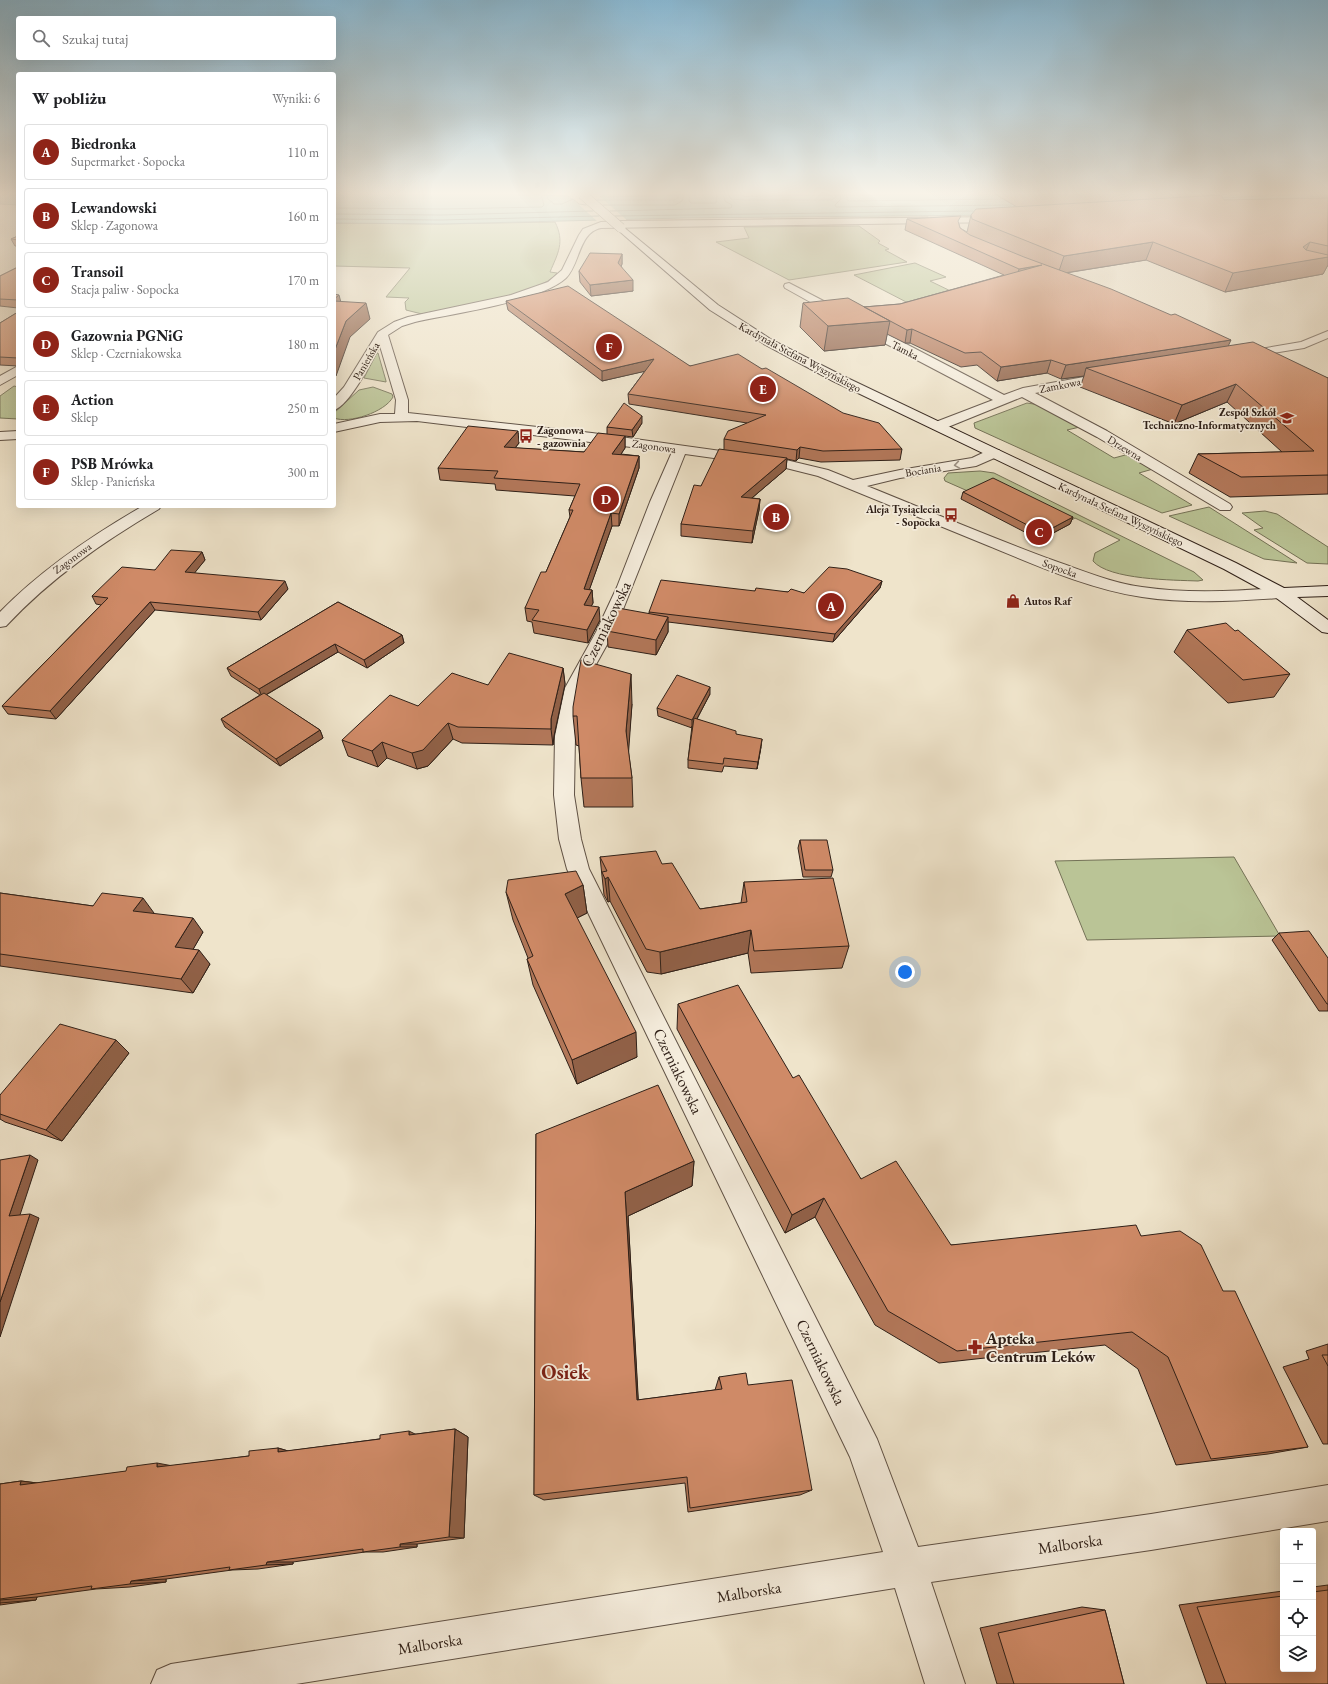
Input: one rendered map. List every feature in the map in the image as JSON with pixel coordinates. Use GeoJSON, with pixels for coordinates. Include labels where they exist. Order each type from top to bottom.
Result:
{"type":"FeatureCollection","features":[{"type":"Feature","properties":{"kind":"street","name":"Panieńska"},"geometry":{"type":"LineString","coordinates":[[336,404],[349,390],[382,334],[398,324],[412,319],[519,296],[544,288],[557,281],[564,273]]}},
{"type":"Feature","properties":{"kind":"street","name":"Kardynała Stefana Wyszyńskiego"},"geometry":{"type":"LineString","coordinates":[[674,273],[711,305],[749,331],[837,378],[1230,566],[1281,593],[1328,628]]}},
{"type":"Feature","properties":{"kind":"street","name":"Tamka"},"geometry":{"type":"LineString","coordinates":[[789,286],[879,336],[1001,399]]}},
{"type":"Feature","properties":{"kind":"street","name":"Panieńska"},"geometry":{"type":"LineString","coordinates":[[382,334],[402,400],[401,416]]}},
{"type":"Feature","properties":{"kind":"street"},"geometry":{"type":"LineString","coordinates":[[1236,355],[1304,345],[1328,334]]}},
{"type":"Feature","properties":{"kind":"street"},"geometry":{"type":"LineString","coordinates":[[0,381],[16,371]]}},
{"type":"Feature","properties":{"kind":"street","name":"Zamkowa"},"geometry":{"type":"LineString","coordinates":[[938,426],[1001,399],[1023,392],[1120,374]]}},
{"type":"Feature","properties":{"kind":"street","name":"Drzewna"},"geometry":{"type":"LineString","coordinates":[[1023,392],[1102,434],[1225,507]]}},
{"type":"Feature","properties":{"kind":"street","name":"Zagonowa"},"geometry":{"type":"LineString","coordinates":[[336,428],[380,418],[401,416],[592,437],[808,469],[851,485]]}},
{"type":"Feature","properties":{"kind":"street"},"geometry":{"type":"LineString","coordinates":[[0,436],[16,435]]}},
{"type":"Feature","properties":{"kind":"street","name":"Czerniakowska"},"geometry":{"type":"LineString","coordinates":[[680,450],[657,502],[622,593],[605,632],[574,688],[565,736],[564,795],[570,839],[578,869],[865,1451],[907,1567],[945,1684]]}},
{"type":"Feature","properties":{"kind":"street","name":"Bociania"},"geometry":{"type":"LineString","coordinates":[[851,485],[900,474],[976,462],[994,453]]}},
{"type":"Feature","properties":{"kind":"street","name":"Sopocka"},"geometry":{"type":"LineString","coordinates":[[851,485],[1022,554],[1102,583],[1141,592],[1180,596],[1229,596],[1328,591]]}},
{"type":"Feature","properties":{"kind":"street","name":"Zagonowa"},"geometry":{"type":"LineString","coordinates":[[0,622],[32,589],[52,572],[92,543],[151,508]]}},
{"type":"Feature","properties":{"kind":"street","name":"Malborska"},"geometry":{"type":"LineString","coordinates":[[171,1684],[907,1567],[1150,1532],[1328,1503]]}},
{"type":"Feature","properties":{"kind":"green space"},"geometry":{"type":"Polygon","coordinates":[[[406,273],[557,273],[548,281],[515,294],[494,300],[422,314],[406,310],[405,302],[409,298],[386,297],[406,273]]]}},
{"type":"Feature","properties":{"kind":"green space"},"geometry":{"type":"Polygon","coordinates":[[[775,273],[838,273],[789,280],[775,273]]]}},
{"type":"Feature","properties":{"kind":"green space"},"geometry":{"type":"Polygon","coordinates":[[[866,273],[936,273],[946,277],[930,281],[961,296],[914,306],[854,275],[866,273]]]}},
{"type":"Feature","properties":{"kind":"green space"},"geometry":{"type":"Polygon","coordinates":[[[378,353],[386,382],[364,378],[376,354],[378,353]]]}},
{"type":"Feature","properties":{"kind":"green space"},"geometry":{"type":"Polygon","coordinates":[[[14,386],[16,386],[16,419],[0,418],[0,396],[14,386]]]}},
{"type":"Feature","properties":{"kind":"green space"},"geometry":{"type":"Polygon","coordinates":[[[373,387],[392,394],[393,397],[383,407],[375,412],[357,418],[336,418],[336,411],[359,390],[373,387]]]}},
{"type":"Feature","properties":{"kind":"green space"},"geometry":{"type":"Polygon","coordinates":[[[1027,403],[1040,405],[1080,427],[1067,430],[1114,458],[1129,454],[1153,469],[1139,473],[1192,505],[1162,513],[975,428],[974,423],[1027,403]]]}},
{"type":"Feature","properties":{"kind":"green space"},"geometry":{"type":"Polygon","coordinates":[[[980,471],[994,473],[1194,572],[1203,580],[1142,578],[1113,572],[1101,567],[1093,561],[1095,553],[1120,540],[1075,518],[1068,522],[970,492],[945,481],[944,478],[948,473],[980,471]]]}},
{"type":"Feature","properties":{"kind":"green space"},"geometry":{"type":"Polygon","coordinates":[[[1209,507],[1297,563],[1264,559],[1169,516],[1209,507]]]}},
{"type":"Feature","properties":{"kind":"green space"},"geometry":{"type":"Polygon","coordinates":[[[1265,511],[1277,514],[1328,547],[1328,564],[1307,563],[1254,530],[1263,528],[1242,513],[1265,511]]]}},
{"type":"Feature","properties":{"kind":"green space"},"geometry":{"type":"Polygon","coordinates":[[[1234,857],[1280,936],[1087,940],[1055,861],[1234,857]]]}},
{"type":"Feature","properties":{"kind":"building"},"geometry":{"type":"Polygon","coordinates":[[[7,273],[16,273],[16,300],[0,299],[0,276],[7,273]]]}},
{"type":"Feature","properties":{"kind":"building"},"geometry":{"type":"Polygon","coordinates":[[[580,273],[626,273],[633,280],[590,285],[580,273]]]}},
{"type":"Feature","properties":{"kind":"building"},"geometry":{"type":"Polygon","coordinates":[[[1014,273],[1066,273],[1111,289],[1171,315],[1175,314],[1231,340],[1066,365],[1051,360],[1001,367],[981,352],[965,353],[912,329],[907,330],[864,307],[900,304],[1014,273]]]}},
{"type":"Feature","properties":{"kind":"building"},"geometry":{"type":"Polygon","coordinates":[[[568,286],[690,366],[738,354],[762,369],[766,368],[843,413],[879,423],[902,449],[823,451],[800,447],[797,450],[724,439],[728,431],[766,415],[628,394],[654,359],[602,371],[506,301],[568,286]]]}},
{"type":"Feature","properties":{"kind":"building"},"geometry":{"type":"Polygon","coordinates":[[[848,298],[890,321],[828,326],[803,303],[848,298]]]}},
{"type":"Feature","properties":{"kind":"building"},"geometry":{"type":"Polygon","coordinates":[[[336,301],[366,303],[346,321],[336,347],[336,301]]]}},
{"type":"Feature","properties":{"kind":"building"},"geometry":{"type":"Polygon","coordinates":[[[16,313],[16,358],[0,357],[0,323],[16,313]]]}},
{"type":"Feature","properties":{"kind":"building"},"geometry":{"type":"Polygon","coordinates":[[[1253,342],[1328,378],[1328,475],[1241,477],[1198,454],[1314,451],[1236,384],[1182,405],[1086,368],[1253,342]]]}},
{"type":"Feature","properties":{"kind":"building"},"geometry":{"type":"Polygon","coordinates":[[[624,403],[642,416],[632,430],[607,427],[624,403]]]}},
{"type":"Feature","properties":{"kind":"building"},"geometry":{"type":"Polygon","coordinates":[[[468,426],[518,431],[504,447],[584,452],[598,433],[625,436],[612,454],[639,456],[619,514],[611,513],[584,589],[592,590],[584,605],[599,607],[587,630],[532,620],[539,610],[525,608],[541,572],[546,572],[573,510],[569,510],[580,484],[494,478],[498,471],[438,468],[468,426]]]}},
{"type":"Feature","properties":{"kind":"building"},"geometry":{"type":"Polygon","coordinates":[[[719,449],[787,458],[741,497],[760,499],[753,531],[681,524],[694,485],[701,486],[719,449]]]}},
{"type":"Feature","properties":{"kind":"building"},"geometry":{"type":"Polygon","coordinates":[[[993,478],[1073,517],[1043,533],[963,492],[993,478]]]}},
{"type":"Feature","properties":{"kind":"building"},"geometry":{"type":"Polygon","coordinates":[[[171,550],[202,552],[185,572],[285,581],[258,612],[150,602],[50,711],[2,706],[108,598],[92,596],[122,567],[155,570],[171,550]]]}},
{"type":"Feature","properties":{"kind":"building"},"geometry":{"type":"Polygon","coordinates":[[[829,567],[847,569],[882,581],[835,634],[649,612],[661,580],[755,591],[756,588],[788,592],[791,589],[804,593],[829,567]]]}},
{"type":"Feature","properties":{"kind":"building"},"geometry":{"type":"Polygon","coordinates":[[[338,602],[402,635],[364,660],[335,644],[259,689],[227,668],[338,602]]]}},
{"type":"Feature","properties":{"kind":"building"},"geometry":{"type":"Polygon","coordinates":[[[618,608],[668,617],[656,640],[607,631],[618,608]]]}},
{"type":"Feature","properties":{"kind":"building"},"geometry":{"type":"Polygon","coordinates":[[[1226,623],[1235,631],[1238,630],[1290,674],[1243,680],[1187,630],[1226,623]]]}},
{"type":"Feature","properties":{"kind":"building"},"geometry":{"type":"Polygon","coordinates":[[[509,653],[563,668],[551,719],[551,729],[458,727],[448,723],[423,750],[412,753],[382,742],[372,751],[342,740],[390,695],[418,706],[452,673],[488,685],[509,653]]]}},
{"type":"Feature","properties":{"kind":"building"},"geometry":{"type":"Polygon","coordinates":[[[581,660],[631,674],[626,731],[632,778],[581,778],[577,716],[573,716],[573,707],[581,660]]]}},
{"type":"Feature","properties":{"kind":"building"},"geometry":{"type":"Polygon","coordinates":[[[677,675],[710,687],[692,720],[657,708],[677,675]]]}},
{"type":"Feature","properties":{"kind":"building"},"geometry":{"type":"Polygon","coordinates":[[[264,693],[320,730],[276,759],[221,719],[264,693]]]}},
{"type":"Feature","properties":{"kind":"building"},"geometry":{"type":"Polygon","coordinates":[[[694,718],[736,731],[736,734],[762,739],[758,762],[724,758],[723,764],[688,760],[694,718]]]}},
{"type":"Feature","properties":{"kind":"building"},"geometry":{"type":"Polygon","coordinates":[[[800,840],[827,840],[833,870],[805,870],[800,840]]]}},
{"type":"Feature","properties":{"kind":"building"},"geometry":{"type":"Polygon","coordinates":[[[656,851],[662,864],[672,863],[700,909],[747,902],[744,882],[833,878],[849,946],[754,951],[751,930],[660,952],[646,949],[608,877],[605,879],[602,872],[607,871],[600,857],[656,851]]]}},
{"type":"Feature","properties":{"kind":"building"},"geometry":{"type":"Polygon","coordinates":[[[576,871],[583,885],[565,894],[636,1032],[572,1060],[527,959],[533,956],[506,892],[508,880],[576,871]]]}},
{"type":"Feature","properties":{"kind":"building"},"geometry":{"type":"Polygon","coordinates":[[[0,893],[93,906],[102,893],[143,898],[133,911],[193,918],[175,947],[199,950],[181,979],[0,954],[0,893]]]}},
{"type":"Feature","properties":{"kind":"building"},"geometry":{"type":"Polygon","coordinates":[[[1309,931],[1328,958],[1328,1004],[1279,933],[1309,931]]]}},
{"type":"Feature","properties":{"kind":"building"},"geometry":{"type":"Polygon","coordinates":[[[738,985],[793,1078],[799,1075],[861,1179],[896,1161],[951,1245],[1136,1225],[1141,1236],[1180,1231],[1201,1245],[1223,1291],[1235,1291],[1308,1447],[1211,1459],[1168,1357],[1132,1332],[957,1351],[888,1311],[824,1198],[792,1215],[678,1004],[738,985]]]}},
{"type":"Feature","properties":{"kind":"building"},"geometry":{"type":"Polygon","coordinates":[[[60,1024],[116,1040],[46,1130],[0,1114],[0,1095],[60,1024]]]}},
{"type":"Feature","properties":{"kind":"building"},"geometry":{"type":"Polygon","coordinates":[[[658,1085],[694,1161],[625,1192],[637,1400],[722,1389],[719,1377],[746,1373],[748,1385],[792,1380],[812,1490],[690,1508],[687,1477],[534,1495],[536,1134],[658,1085]]]}},
{"type":"Feature","properties":{"kind":"building"},"geometry":{"type":"Polygon","coordinates":[[[30,1155],[9,1216],[30,1214],[0,1302],[0,1160],[30,1155]]]}},
{"type":"Feature","properties":{"kind":"building"},"geometry":{"type":"Polygon","coordinates":[[[1322,1355],[1328,1355],[1328,1366],[1322,1355]]]}},
{"type":"Feature","properties":{"kind":"building"},"geometry":{"type":"Polygon","coordinates":[[[455,1429],[449,1537],[400,1544],[400,1547],[363,1552],[363,1549],[267,1562],[266,1565],[229,1570],[230,1567],[131,1581],[130,1584],[91,1589],[92,1586],[0,1599],[0,1484],[21,1481],[20,1485],[126,1471],[127,1467],[157,1463],[157,1467],[249,1456],[249,1451],[278,1448],[278,1452],[380,1439],[380,1435],[409,1431],[409,1435],[455,1429]]]}},
{"type":"Feature","properties":{"kind":"building"},"geometry":{"type":"Polygon","coordinates":[[[1328,1590],[1328,1684],[1226,1684],[1197,1607],[1280,1596],[1280,1672],[1316,1672],[1316,1592],[1328,1590]]]}},
{"type":"Feature","properties":{"kind":"building"},"geometry":{"type":"Polygon","coordinates":[[[1105,1610],[1124,1684],[1014,1684],[998,1633],[1105,1610]]]}},
{"type":"Feature","properties":{"kind":"place","name":"PSB Mrówka"},"geometry":{"type":"Point","coordinates":[609,347]}},
{"type":"Feature","properties":{"kind":"place","name":"Action"},"geometry":{"type":"Point","coordinates":[763,389]}},
{"type":"Feature","properties":{"kind":"place","name":"Zespół Szkół Techniczno-Informatycznych"},"geometry":{"type":"Point","coordinates":[1287,418]}},
{"type":"Feature","properties":{"kind":"place","name":"Zagonowa - gazownia"},"geometry":{"type":"Point","coordinates":[526,436]}},
{"type":"Feature","properties":{"kind":"place","name":"Gazownia PGNiG"},"geometry":{"type":"Point","coordinates":[606,499]}},
{"type":"Feature","properties":{"kind":"place","name":"Aleja Tysiąclecia - Sopocka"},"geometry":{"type":"Point","coordinates":[951,515]}},
{"type":"Feature","properties":{"kind":"place","name":"Lewandowski"},"geometry":{"type":"Point","coordinates":[776,517]}},
{"type":"Feature","properties":{"kind":"place","name":"Transoil"},"geometry":{"type":"Point","coordinates":[1039,532]}},
{"type":"Feature","properties":{"kind":"place","name":"Autos Raf"},"geometry":{"type":"Point","coordinates":[1013,601]}},
{"type":"Feature","properties":{"kind":"place","name":"Biedronka"},"geometry":{"type":"Point","coordinates":[831,606]}},
{"type":"Feature","properties":{"kind":"place","name":"Apteka Centrum Leków"},"geometry":{"type":"Point","coordinates":[975,1347]}},
{"type":"Feature","properties":{"kind":"district","name":"Osiek"},"geometry":{"type":"Point","coordinates":[565,1372]}}]}
